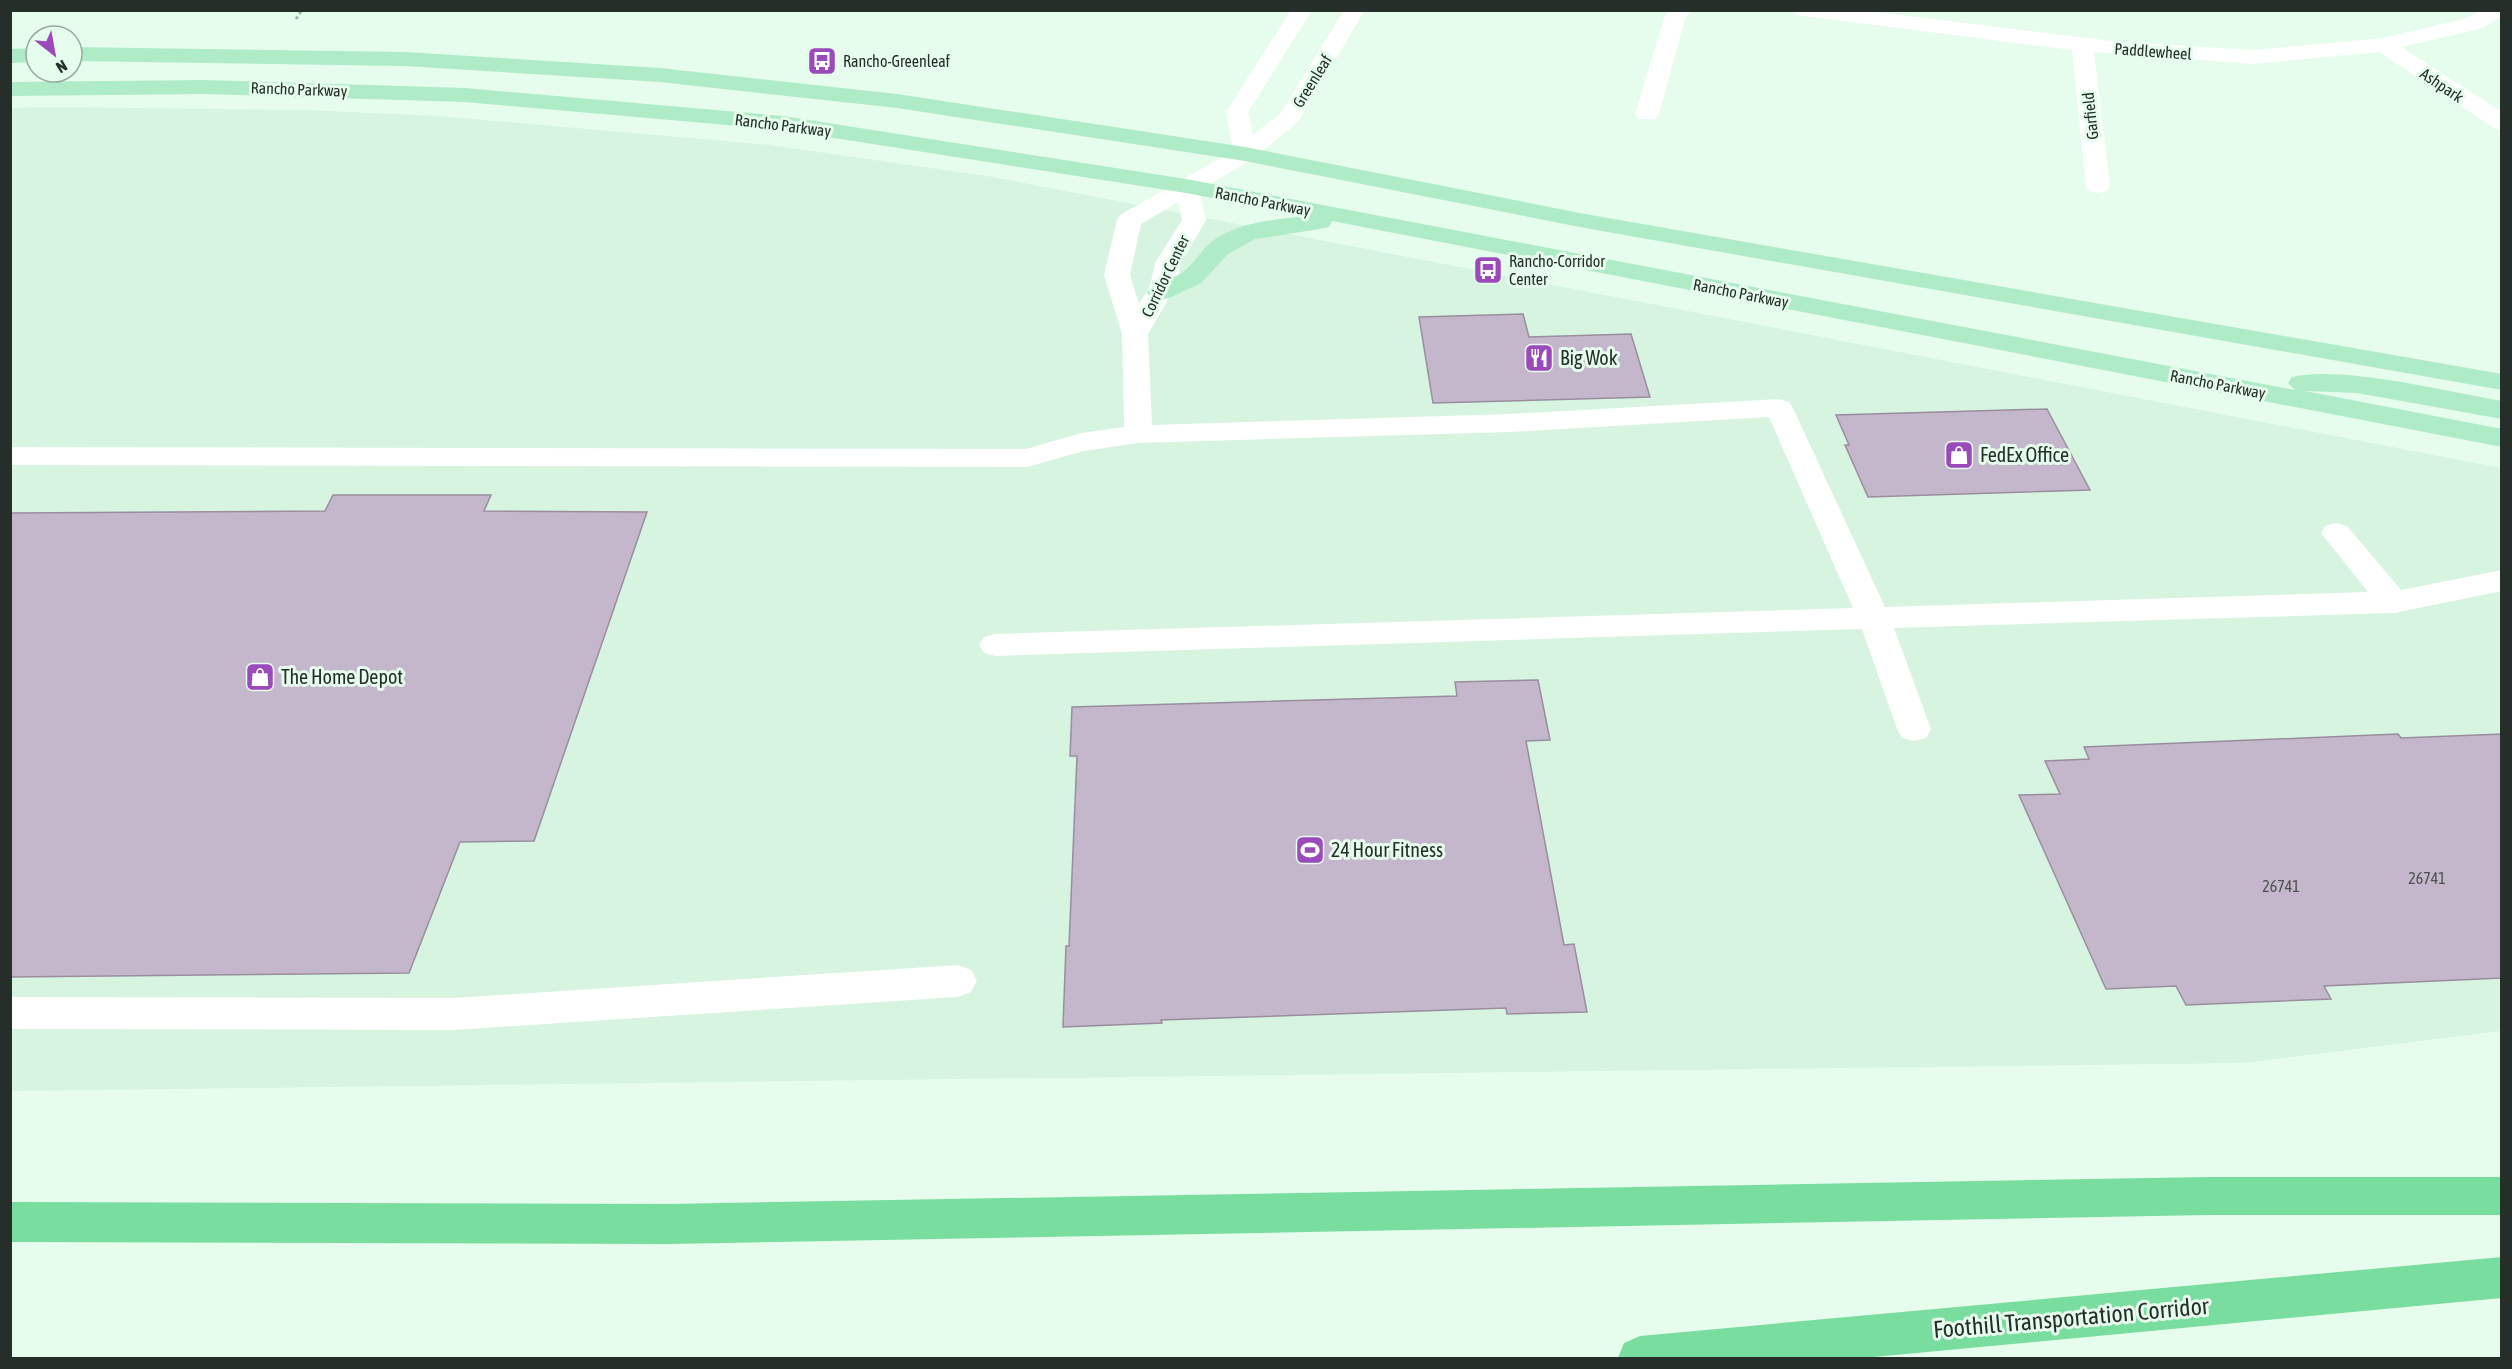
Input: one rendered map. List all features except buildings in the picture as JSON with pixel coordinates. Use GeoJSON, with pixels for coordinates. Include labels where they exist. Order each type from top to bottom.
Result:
{"type":"FeatureCollection","features":[{"type":"Feature","properties":{"kind":"highway"},"geometry":{"type":"LineString","coordinates":[[10,1222],[668,1224],[2208,1196],[2502,1196]]}},
{"type":"Feature","properties":{"kind":"highway","name":"Foothill Transportation Corridor"},"geometry":{"type":"LineString","coordinates":[[1640,1359],[2502,1277]]}},
{"type":"Feature","properties":{"kind":"main road","name":"Rancho Parkway"},"geometry":{"type":"LineString","coordinates":[[84,54],[359,58],[660,75],[897,101],[1245,154],[1585,221],[2502,382]]}},
{"type":"Feature","properties":{"kind":"main road","name":"Rancho Parkway"},"geometry":{"type":"LineString","coordinates":[[10,89],[279,88],[465,95],[783,123],[1186,186],[2502,438]]}},
{"type":"Feature","properties":{"kind":"main road"},"geometry":{"type":"LineString","coordinates":[[1160,292],[1192,278],[1219,249],[1246,234],[1266,228],[1351,218]]}},
{"type":"Feature","properties":{"kind":"main road"},"geometry":{"type":"LineString","coordinates":[[2292,398],[2302,382],[2357,385],[2502,410]]}},
{"type":"Feature","properties":{"kind":"street"},"geometry":{"type":"LineString","coordinates":[[1245,154],[1237,112],[1302,10]]}},
{"type":"Feature","properties":{"kind":"street","name":"Greenleaf"},"geometry":{"type":"LineString","coordinates":[[1186,186],[1245,154],[1290,117],[1355,10]]}},
{"type":"Feature","properties":{"kind":"street"},"geometry":{"type":"LineString","coordinates":[[1647,114],[1675,18],[1682,10]]}},
{"type":"Feature","properties":{"kind":"street","name":"Paddlewheel"},"geometry":{"type":"LineString","coordinates":[[1804,10],[2082,45],[2253,57],[2383,45],[2475,23],[2497,10]]}},
{"type":"Feature","properties":{"kind":"street","name":"Garfield"},"geometry":{"type":"LineString","coordinates":[[2082,45],[2098,186]]}},
{"type":"Feature","properties":{"kind":"street","name":"Ashpark"},"geometry":{"type":"LineString","coordinates":[[2383,45],[2502,123]]}},
{"type":"Feature","properties":{"kind":"street","name":"Corridor Center"},"geometry":{"type":"LineString","coordinates":[[1135,334],[1160,292],[1168,263],[1194,220],[1186,186],[1129,220],[1117,275],[1135,334],[1138,434]]}},
{"type":"Feature","properties":{"kind":"street"},"geometry":{"type":"LineString","coordinates":[[10,456],[1027,458],[1081,442],[1138,434],[1510,423],[1779,408],[1874,618],[1914,729]]}},
{"type":"Feature","properties":{"kind":"street"},"geometry":{"type":"LineString","coordinates":[[2336,533],[2394,602]]}},
{"type":"Feature","properties":{"kind":"street"},"geometry":{"type":"LineString","coordinates":[[995,645],[2394,602],[2502,580]]}},
{"type":"Feature","properties":{"kind":"street"},"geometry":{"type":"LineString","coordinates":[[10,1013],[454,1014],[958,981]]}},
{"type":"Feature","properties":{"kind":"shaded area"},"geometry":{"type":"Polygon","coordinates":[[[10,108],[306,110],[439,116],[769,145],[993,177],[2501,468],[2501,1031],[2244,1063],[11,1091],[10,108]]]}},
{"type":"Feature","properties":{"kind":"place","name":"Rancho-Greenleaf"},"geometry":{"type":"Point","coordinates":[822,61]}},
{"type":"Feature","properties":{"kind":"place","name":"Rancho-Corridor Center"},"geometry":{"type":"Point","coordinates":[1488,270]}},
{"type":"Feature","properties":{"kind":"place","name":"Big Wok"},"geometry":{"type":"Point","coordinates":[1539,358]}},
{"type":"Feature","properties":{"kind":"place","name":"FedEx Office"},"geometry":{"type":"Point","coordinates":[1959,455]}},
{"type":"Feature","properties":{"kind":"place","name":"The Home Depot"},"geometry":{"type":"Point","coordinates":[260,677]}},
{"type":"Feature","properties":{"kind":"place","name":"24 Hour Fitness"},"geometry":{"type":"Point","coordinates":[1310,850]}}]}
